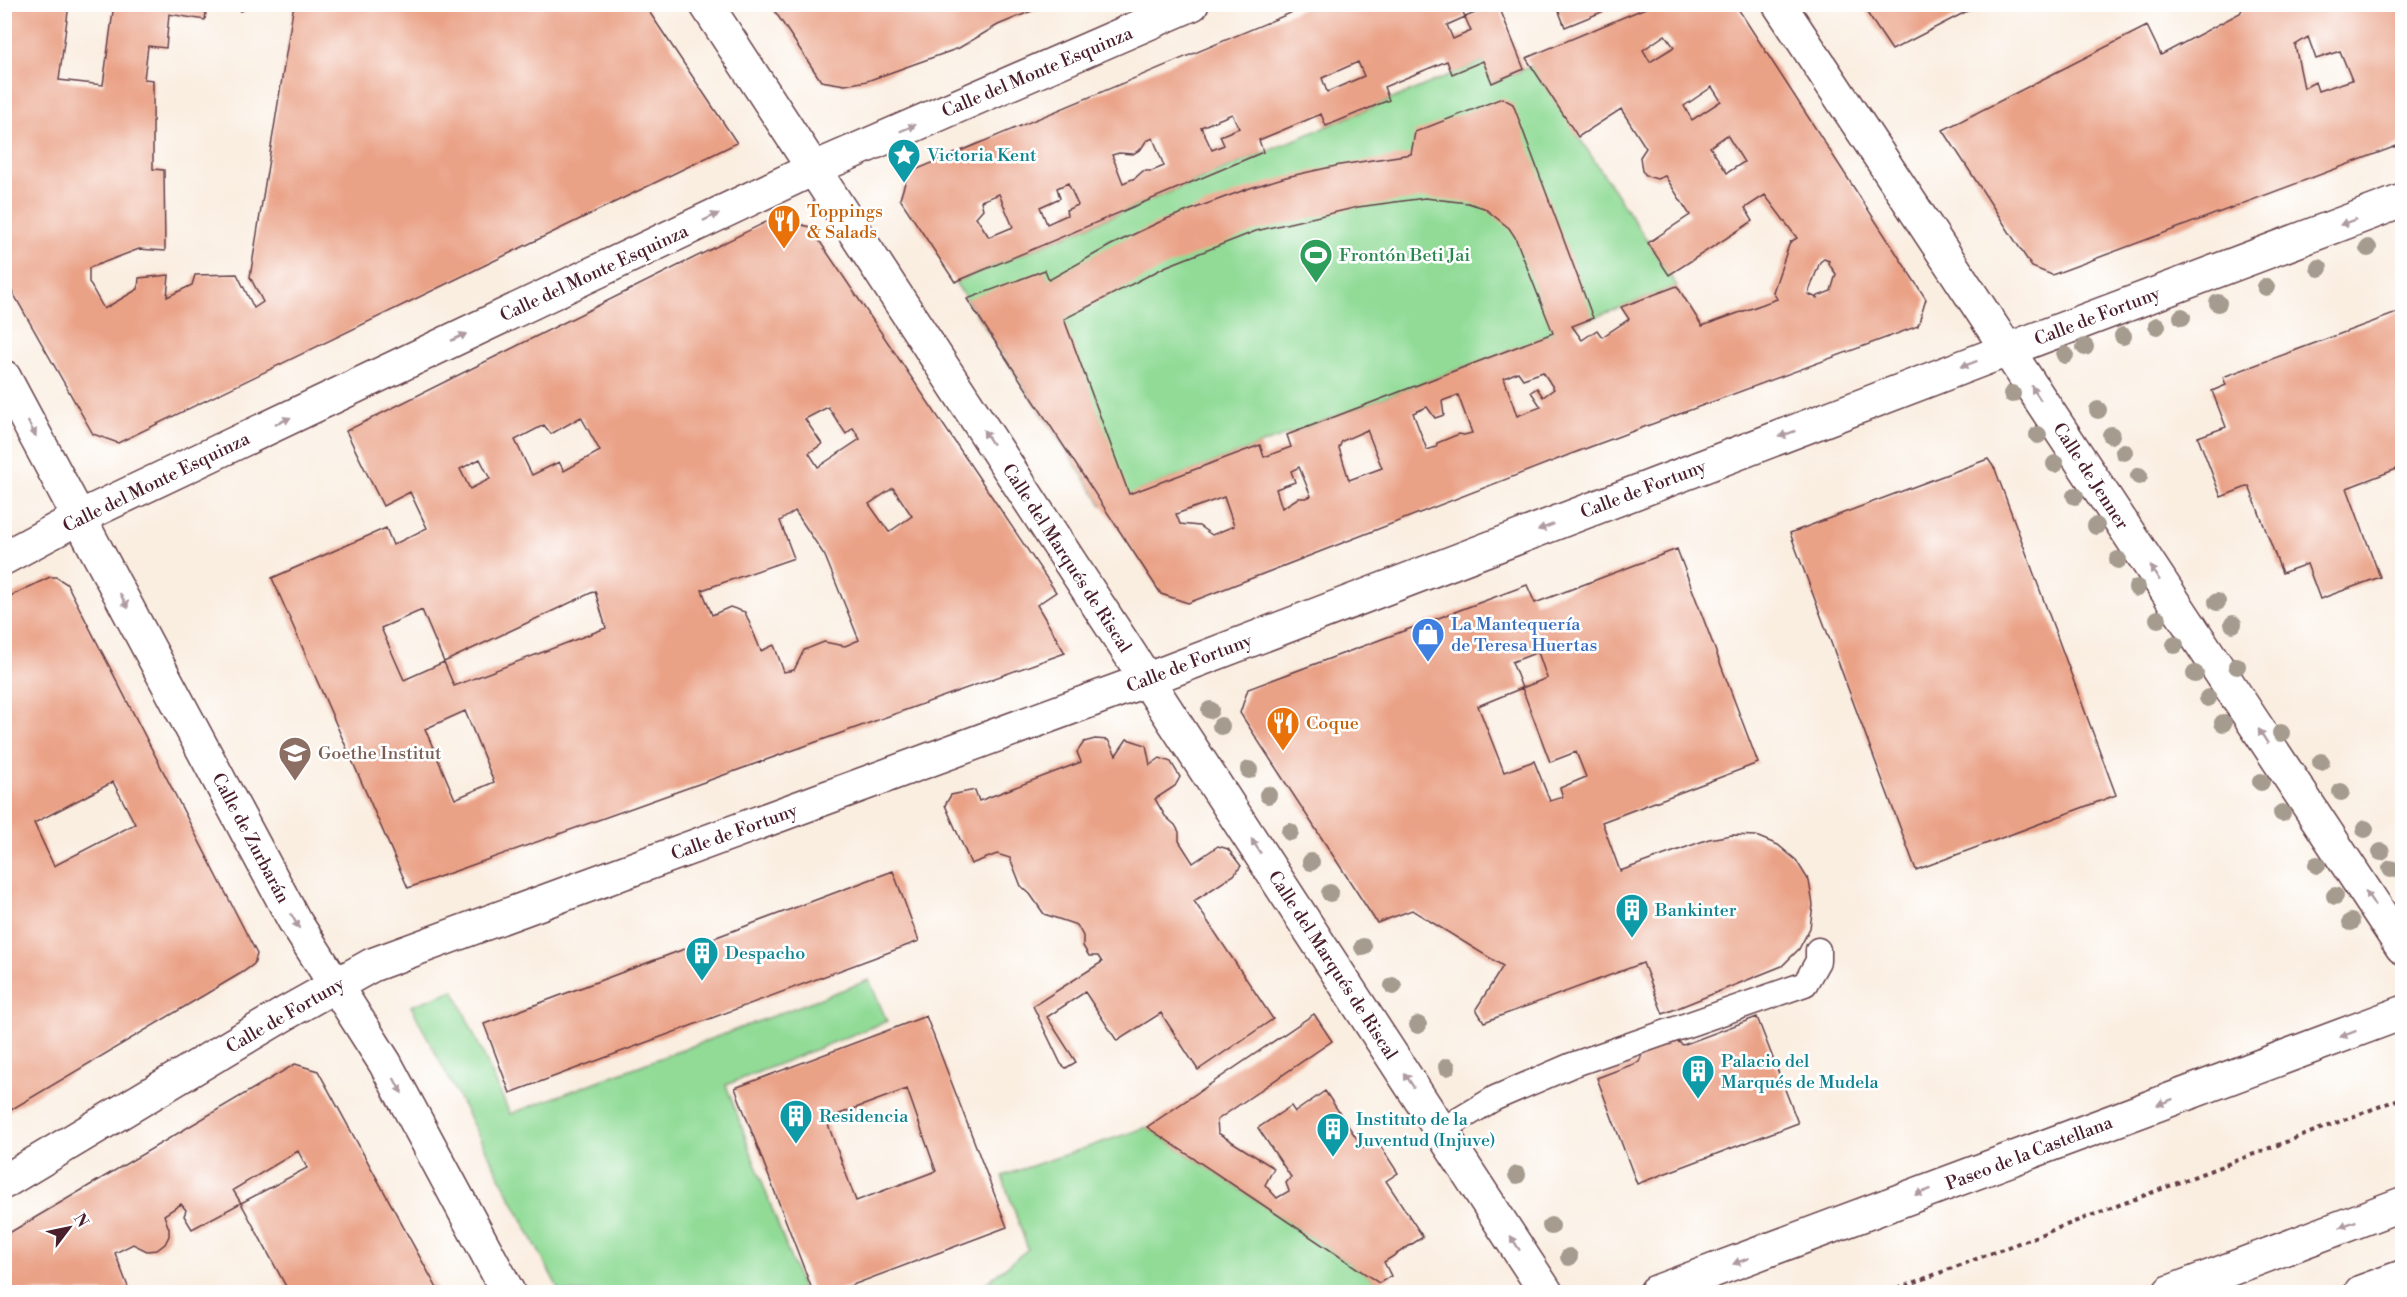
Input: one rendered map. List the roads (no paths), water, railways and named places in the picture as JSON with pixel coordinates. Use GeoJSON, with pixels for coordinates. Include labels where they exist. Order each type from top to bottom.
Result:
{"type":"FeatureCollection","features":[{"type":"Feature","properties":{"kind":"main road","name":"Calle del Marqués de Riscal"},"geometry":{"type":"LineString","coordinates":[[706,4],[1442,1130],[1546,1293]]}},
{"type":"Feature","properties":{"kind":"main road","name":"Calle del Monte Esquinza"},"geometry":{"type":"LineString","coordinates":[[4,558],[80,517],[813,169],[1192,4]]}},
{"type":"Feature","properties":{"kind":"main road","name":"Calle de Jenner"},"geometry":{"type":"LineString","coordinates":[[1779,4],[2403,947]]}},
{"type":"Feature","properties":{"kind":"main road","name":"Calle de Fortuny"},"geometry":{"type":"LineString","coordinates":[[4,1182],[334,985],[372,965],[1146,680],[2403,201]]}},
{"type":"Feature","properties":{"kind":"main road","name":"Calle de Zurbarán"},"geometry":{"type":"LineString","coordinates":[[4,377],[294,920],[385,1063],[508,1293]]}},
{"type":"Feature","properties":{"kind":"main road","name":"Paseo de la Castellana"},"geometry":{"type":"LineString","coordinates":[[1656,1293],[2403,1013]]}},
{"type":"Feature","properties":{"kind":"main road"},"geometry":{"type":"LineString","coordinates":[[2170,1293],[2403,1204]]}},
{"type":"Feature","properties":{"kind":"main road"},"geometry":{"type":"LineString","coordinates":[[2361,1293],[2403,1277]]}},
{"type":"Feature","properties":{"kind":"lane"},"geometry":{"type":"LineString","coordinates":[[1442,1130],[1495,1098],[1572,1065],[1805,984],[1818,961],[1818,950]]}},
{"type":"Feature","properties":{"kind":"place","name":"Victoria Kent"},"geometry":{"type":"Point","coordinates":[904,184]}},
{"type":"Feature","properties":{"kind":"place","name":"Toppings & Salads"},"geometry":{"type":"Point","coordinates":[784,250]}},
{"type":"Feature","properties":{"kind":"place","name":"Frontón Beti Jai"},"geometry":{"type":"Point","coordinates":[1316,284]}},
{"type":"Feature","properties":{"kind":"place","name":"La Mantequería de Teresa Huertas"},"geometry":{"type":"Point","coordinates":[1428,663]}},
{"type":"Feature","properties":{"kind":"place","name":"Coque"},"geometry":{"type":"Point","coordinates":[1283,752]}},
{"type":"Feature","properties":{"kind":"place","name":"Goethe Institut"},"geometry":{"type":"Point","coordinates":[295,782]}},
{"type":"Feature","properties":{"kind":"place","name":"Bankinter"},"geometry":{"type":"Point","coordinates":[1632,939]}},
{"type":"Feature","properties":{"kind":"place","name":"Despacho"},"geometry":{"type":"Point","coordinates":[702,982]}},
{"type":"Feature","properties":{"kind":"place","name":"Palacio del Marqués de Mudela"},"geometry":{"type":"Point","coordinates":[1698,1100]}},
{"type":"Feature","properties":{"kind":"place","name":"Residencia"},"geometry":{"type":"Point","coordinates":[796,1145]}},
{"type":"Feature","properties":{"kind":"place","name":"Instituto de la Juventud (Injuve)"},"geometry":{"type":"Point","coordinates":[1333,1158]}}]}
